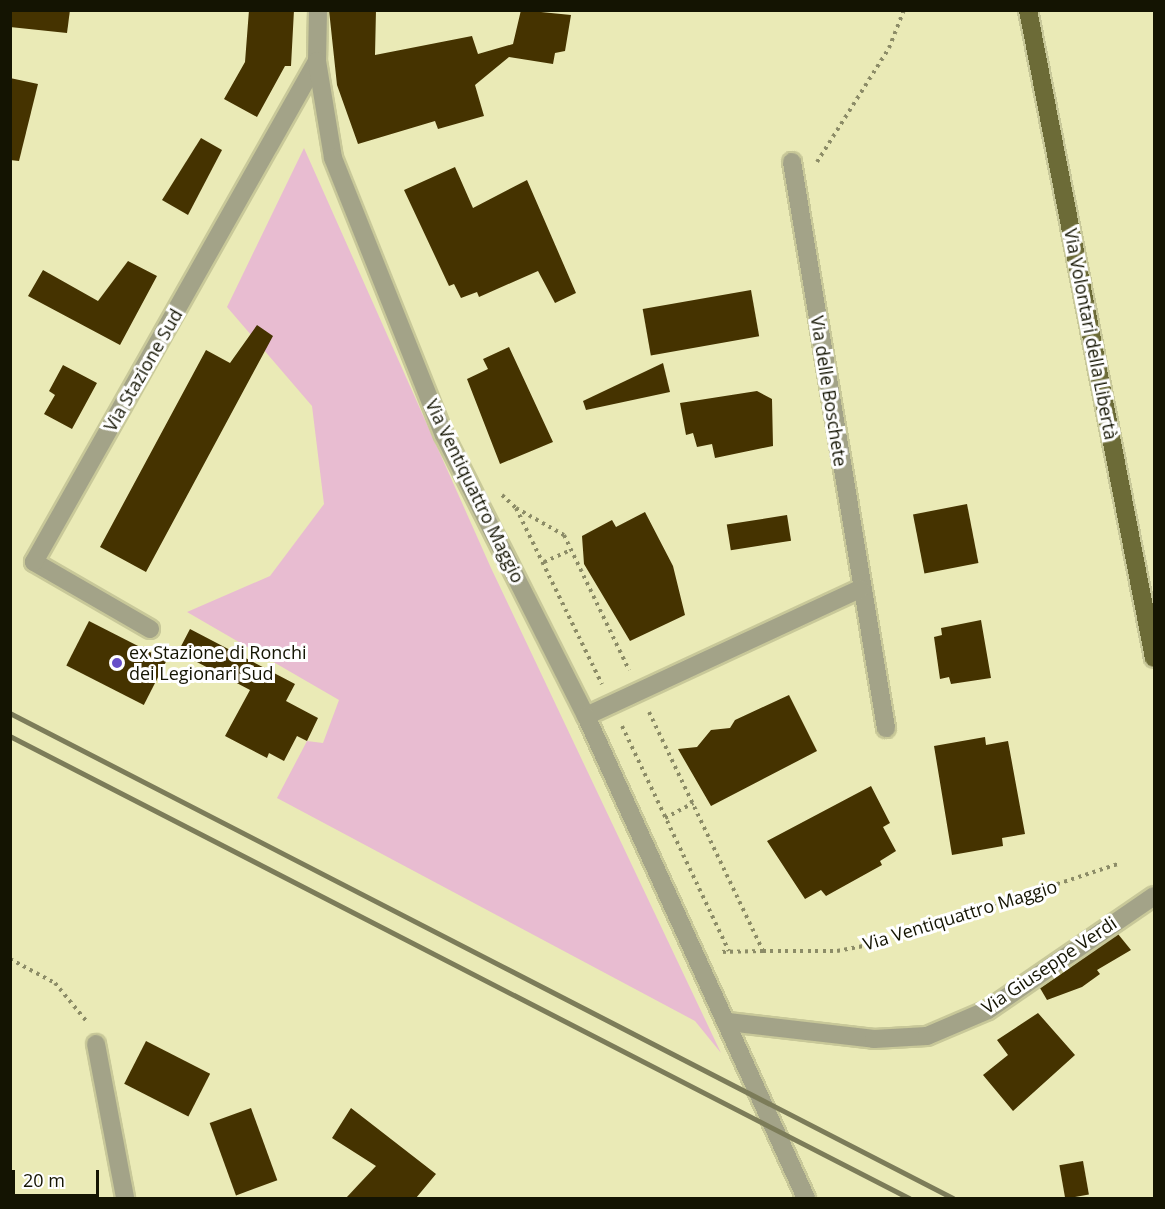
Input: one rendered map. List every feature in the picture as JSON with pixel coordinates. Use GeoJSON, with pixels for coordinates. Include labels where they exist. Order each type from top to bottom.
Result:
{"type":"FeatureCollection","features":[{"type":"Feature","properties":{"kind":"main road","name":"Via Volontari della Libertà"},"geometry":{"type":"LineString","coordinates":[[1028,10],[1155,658]]}},
{"type":"Feature","properties":{"kind":"street","name":"Via Ventiquattro Maggio"},"geometry":{"type":"LineString","coordinates":[[318,10],[317,61],[333,158],[444,435],[586,716],[728,1022],[806,1198]]}},
{"type":"Feature","properties":{"kind":"street","name":"Via Stazione Sud"},"geometry":{"type":"LineString","coordinates":[[150,629],[34,562],[317,61]]}},
{"type":"Feature","properties":{"kind":"street","name":"Via delle Boschete"},"geometry":{"type":"LineString","coordinates":[[792,162],[860,589],[886,728]]}},
{"type":"Feature","properties":{"kind":"street"},"geometry":{"type":"LineString","coordinates":[[586,716],[860,589]]}},
{"type":"Feature","properties":{"kind":"street","name":"Via Giuseppe Verdi"},"geometry":{"type":"LineString","coordinates":[[728,1022],[874,1039],[927,1036],[988,1010],[1155,896]]}},
{"type":"Feature","properties":{"kind":"street"},"geometry":{"type":"LineString","coordinates":[[96,1044],[125,1198]]}},
{"type":"Feature","properties":{"kind":"path"},"geometry":{"type":"LineString","coordinates":[[797,193],[888,48],[904,10]]}},
{"type":"Feature","properties":{"kind":"path","name":"Via Ventiquattro Maggio"},"geometry":{"type":"LineString","coordinates":[[516,508],[556,527],[572,550],[763,951]]}},
{"type":"Feature","properties":{"kind":"path","name":"Via Ventiquattro Maggio"},"geometry":{"type":"LineString","coordinates":[[544,562],[572,550]]}},
{"type":"Feature","properties":{"kind":"path"},"geometry":{"type":"LineString","coordinates":[[665,818],[693,803]]}},
{"type":"Feature","properties":{"kind":"path","name":"Via Ventiquattro Maggio"},"geometry":{"type":"LineString","coordinates":[[696,952],[837,951],[879,943],[1118,864]]}},
{"type":"Feature","properties":{"kind":"path"},"geometry":{"type":"LineString","coordinates":[[10,959],[55,983],[85,1014],[96,1044]]}},
{"type":"Feature","properties":{"kind":"shaded area"},"geometry":{"type":"Polygon","coordinates":[[[304,148],[491,568],[721,1053],[695,1021],[277,798],[307,741],[323,743],[339,700],[187,612],[270,576],[324,504],[312,406],[227,307],[304,148]]]}},
{"type":"Feature","properties":{"kind":"building"},"geometry":{"type":"Polygon","coordinates":[[[10,10],[70,10],[67,33],[10,27],[10,10]]]}},
{"type":"Feature","properties":{"kind":"building"},"geometry":{"type":"Polygon","coordinates":[[[249,10],[294,10],[291,66],[285,66],[257,117],[224,99],[245,62],[249,10]]]}},
{"type":"Feature","properties":{"kind":"building"},"geometry":{"type":"Polygon","coordinates":[[[329,10],[376,10],[375,55],[472,36],[478,54],[513,44],[521,10],[571,15],[565,51],[555,53],[553,64],[509,57],[475,85],[484,116],[438,129],[435,121],[358,144],[337,85],[329,10]]]}},
{"type":"Feature","properties":{"kind":"building"},"geometry":{"type":"Polygon","coordinates":[[[10,78],[38,84],[19,161],[10,160],[10,78]]]}},
{"type":"Feature","properties":{"kind":"building"},"geometry":{"type":"Polygon","coordinates":[[[201,138],[222,150],[188,215],[162,200],[201,138]]]}},
{"type":"Feature","properties":{"kind":"building"},"geometry":{"type":"Polygon","coordinates":[[[455,167],[473,208],[527,180],[576,293],[555,303],[538,271],[479,297],[477,292],[461,298],[454,284],[449,286],[404,190],[455,167]]]}},
{"type":"Feature","properties":{"kind":"building"},"geometry":{"type":"Polygon","coordinates":[[[128,261],[157,276],[120,345],[28,296],[43,270],[98,301],[128,261]]]}},
{"type":"Feature","properties":{"kind":"building"},"geometry":{"type":"Polygon","coordinates":[[[751,290],[759,336],[651,355],[643,309],[751,290]]]}},
{"type":"Feature","properties":{"kind":"building"},"geometry":{"type":"Polygon","coordinates":[[[257,325],[273,336],[146,572],[100,547],[206,350],[230,363],[257,325]]]}},
{"type":"Feature","properties":{"kind":"building"},"geometry":{"type":"Polygon","coordinates":[[[509,347],[553,442],[500,464],[467,379],[488,369],[483,359],[509,347]]]}},
{"type":"Feature","properties":{"kind":"building"},"geometry":{"type":"Polygon","coordinates":[[[663,363],[670,392],[586,410],[583,401],[663,363]]]}},
{"type":"Feature","properties":{"kind":"building"},"geometry":{"type":"Polygon","coordinates":[[[63,365],[97,383],[72,429],[44,414],[55,395],[49,391],[63,365]]]}},
{"type":"Feature","properties":{"kind":"building"},"geometry":{"type":"Polygon","coordinates":[[[757,391],[772,399],[773,446],[715,458],[712,444],[697,447],[693,433],[686,435],[680,403],[757,391]]]}},
{"type":"Feature","properties":{"kind":"building"},"geometry":{"type":"Polygon","coordinates":[[[967,504],[978,563],[924,573],[913,514],[967,504]]]}},
{"type":"Feature","properties":{"kind":"building"},"geometry":{"type":"Polygon","coordinates":[[[645,512],[673,566],[685,615],[630,641],[584,564],[582,536],[612,520],[616,527],[645,512]]]}},
{"type":"Feature","properties":{"kind":"building"},"geometry":{"type":"Polygon","coordinates":[[[787,515],[791,541],[731,550],[727,525],[787,515]]]}},
{"type":"Feature","properties":{"kind":"building"},"geometry":{"type":"Polygon","coordinates":[[[981,620],[991,678],[951,684],[949,677],[940,679],[934,637],[942,635],[941,628],[981,620]]]}},
{"type":"Feature","properties":{"kind":"building","name":"ex Stazione di Ronchi dei Legionari Sud"},"geometry":{"type":"Polygon","coordinates":[[[89,621],[167,660],[144,705],[66,666],[89,621]]]}},
{"type":"Feature","properties":{"kind":"building"},"geometry":{"type":"Polygon","coordinates":[[[190,629],[295,684],[286,701],[318,718],[307,741],[297,736],[284,761],[269,753],[267,758],[225,736],[250,690],[178,652],[190,629]]]}},
{"type":"Feature","properties":{"kind":"building"},"geometry":{"type":"Polygon","coordinates":[[[789,695],[817,751],[711,806],[678,749],[697,747],[711,730],[730,728],[735,720],[789,695]]]}},
{"type":"Feature","properties":{"kind":"building"},"geometry":{"type":"Polygon","coordinates":[[[985,737],[986,745],[1008,741],[1025,834],[1002,838],[1003,846],[952,855],[934,746],[985,737]]]}},
{"type":"Feature","properties":{"kind":"building"},"geometry":{"type":"Polygon","coordinates":[[[871,786],[890,823],[883,827],[896,851],[880,861],[882,865],[826,896],[821,890],[805,899],[767,841],[871,786]]]}},
{"type":"Feature","properties":{"kind":"building"},"geometry":{"type":"Polygon","coordinates":[[[1118,934],[1131,950],[1097,970],[1100,974],[1082,987],[1047,1000],[1040,988],[1118,934]]]}},
{"type":"Feature","properties":{"kind":"building"},"geometry":{"type":"Polygon","coordinates":[[[1038,1013],[1075,1055],[1013,1111],[983,1075],[1008,1055],[997,1040],[1038,1013]]]}},
{"type":"Feature","properties":{"kind":"building"},"geometry":{"type":"Polygon","coordinates":[[[146,1041],[210,1074],[188,1116],[124,1084],[146,1041]]]}},
{"type":"Feature","properties":{"kind":"building"},"geometry":{"type":"Polygon","coordinates":[[[251,1108],[277,1180],[236,1195],[210,1123],[251,1108]]]}},
{"type":"Feature","properties":{"kind":"building"},"geometry":{"type":"Polygon","coordinates":[[[351,1108],[436,1174],[416,1198],[346,1198],[376,1166],[332,1138],[351,1108]]]}},
{"type":"Feature","properties":{"kind":"building"},"geometry":{"type":"Polygon","coordinates":[[[1083,1161],[1089,1194],[1065,1198],[1059,1165],[1083,1161]]]}},
{"type":"Feature","properties":{"kind":"railway"},"geometry":{"type":"LineString","coordinates":[[10,713],[953,1198]]}},
{"type":"Feature","properties":{"kind":"railway"},"geometry":{"type":"LineString","coordinates":[[10,736],[909,1198]]}},
{"type":"Feature","properties":{"kind":"place","name":"ex Stazione di Ronchi dei Legionari Sud"},"geometry":{"type":"Point","coordinates":[117,663]}}]}
